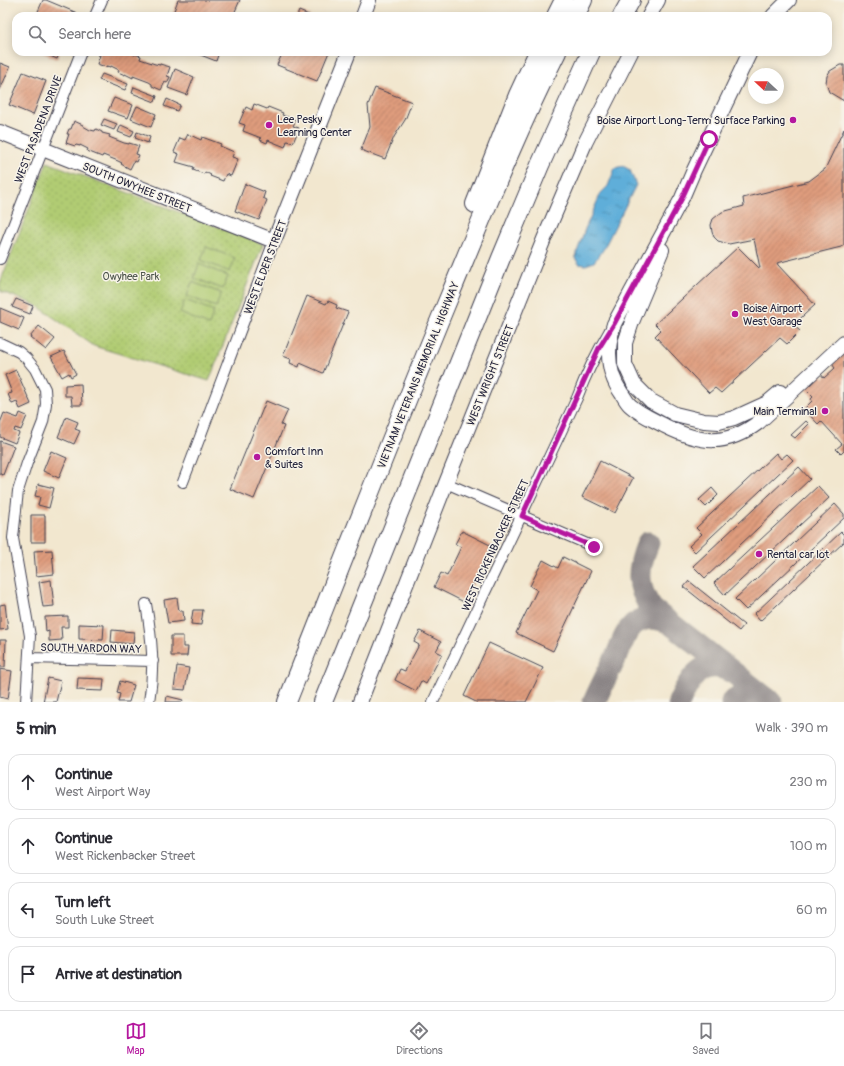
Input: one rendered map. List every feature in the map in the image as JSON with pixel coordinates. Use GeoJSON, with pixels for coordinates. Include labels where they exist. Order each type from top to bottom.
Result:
{"type":"FeatureCollection","features":[{"type":"Feature","properties":{"kind":"highway"},"geometry":{"type":"LineString","coordinates":[[558,12],[564,0]]}},
{"type":"Feature","properties":{"kind":"highway"},"geometry":{"type":"LineString","coordinates":[[577,12],[583,0]]}},
{"type":"Feature","properties":{"kind":"highway"},"geometry":{"type":"LineString","coordinates":[[611,12],[617,0]]}},
{"type":"Feature","properties":{"kind":"highway"},"geometry":{"type":"LineString","coordinates":[[624,12],[631,0]]}},
{"type":"Feature","properties":{"kind":"highway"},"geometry":{"type":"LineString","coordinates":[[431,342],[471,215],[518,95],[536,56]]}},
{"type":"Feature","properties":{"kind":"highway","name":"VIETNAM VETERANS MEMORIAL HIGHWAY"},"geometry":{"type":"LineString","coordinates":[[287,702],[431,342],[494,190],[541,83],[555,56]]}},
{"type":"Feature","properties":{"kind":"highway"},"geometry":{"type":"LineString","coordinates":[[323,702],[500,258],[589,56]]}},
{"type":"Feature","properties":{"kind":"highway"},"geometry":{"type":"LineString","coordinates":[[500,258],[602,56]]}},
{"type":"Feature","properties":{"kind":"street"},"geometry":{"type":"LineString","coordinates":[[98,12],[102,0]]}},
{"type":"Feature","properties":{"kind":"street"},"geometry":{"type":"LineString","coordinates":[[364,12],[369,0]]}},
{"type":"Feature","properties":{"kind":"street"},"geometry":{"type":"LineString","coordinates":[[651,12],[658,0]]}},
{"type":"Feature","properties":{"kind":"street"},"geometry":{"type":"LineString","coordinates":[[777,12],[789,0]]}},
{"type":"Feature","properties":{"kind":"street","name":"WEST PASADENA DRIVE"},"geometry":{"type":"LineString","coordinates":[[0,258],[79,56]]}},
{"type":"Feature","properties":{"kind":"street","name":"WEST ELDER STREET"},"geometry":{"type":"LineString","coordinates":[[183,482],[274,241],[347,56]]}},
{"type":"Feature","properties":{"kind":"street","name":"WEST WRIGHT STREET"},"geometry":{"type":"LineString","coordinates":[[360,702],[544,239],[585,143],[629,56]]}},
{"type":"Feature","properties":{"kind":"street"},"geometry":{"type":"LineString","coordinates":[[748,56],[694,170],[664,247],[632,322],[625,343],[625,364],[634,384],[651,400],[675,414],[704,421],[719,422],[734,418],[767,403],[784,390],[844,334]]}},
{"type":"Feature","properties":{"kind":"street","name":"SOUTH OWYHEE STREET"},"geometry":{"type":"LineString","coordinates":[[0,132],[274,241]]}},
{"type":"Feature","properties":{"kind":"street"},"geometry":{"type":"LineString","coordinates":[[682,198],[614,324],[611,333],[608,351],[610,371],[617,387],[630,405],[638,411],[679,433],[691,437],[706,440],[722,440],[736,437],[749,430],[759,422],[844,343]]}},
{"type":"Feature","properties":{"kind":"street","name":"WEST RICKENBACKER STREET"},"geometry":{"type":"LineString","coordinates":[[433,702],[522,516],[599,348],[614,324]]}},
{"type":"Feature","properties":{"kind":"street"},"geometry":{"type":"LineString","coordinates":[[0,343],[19,352],[35,369],[44,389],[46,404],[43,422],[18,491],[13,538],[30,636],[26,702]]}},
{"type":"Feature","properties":{"kind":"street"},"geometry":{"type":"LineString","coordinates":[[446,483],[594,547]]}},
{"type":"Feature","properties":{"kind":"street"},"geometry":{"type":"LineString","coordinates":[[146,604],[152,636],[153,661],[148,702]]}},
{"type":"Feature","properties":{"kind":"street","name":"SOUTH VARDON WAY"},"geometry":{"type":"LineString","coordinates":[[29,658],[153,661]]}},
{"type":"Feature","properties":{"kind":"green space","name":"Owyhee Park"},"geometry":{"type":"Polygon","coordinates":[[[47,162],[263,244],[209,381],[94,346],[36,305],[0,291],[0,283],[47,162]]]}},
{"type":"Feature","properties":{"kind":"green space"},"geometry":{"type":"Polygon","coordinates":[[[206,247],[235,258],[230,272],[201,260],[206,247]]]}},
{"type":"Feature","properties":{"kind":"green space"},"geometry":{"type":"Polygon","coordinates":[[[199,264],[228,276],[223,289],[194,278],[199,264]]]}},
{"type":"Feature","properties":{"kind":"green space"},"geometry":{"type":"Polygon","coordinates":[[[192,282],[221,293],[216,307],[187,296],[192,282]]]}},
{"type":"Feature","properties":{"kind":"green space"},"geometry":{"type":"Polygon","coordinates":[[[185,300],[214,311],[209,325],[180,313],[185,300]]]}},
{"type":"Feature","properties":{"kind":"water"},"geometry":{"type":"Polygon","coordinates":[[[623,166],[630,170],[636,185],[603,250],[594,262],[586,265],[579,264],[575,258],[585,229],[601,193],[608,186],[615,168],[623,166]]]}},
{"type":"Feature","properties":{"kind":"building"},"geometry":{"type":"Polygon","coordinates":[[[43,0],[46,0],[75,12],[38,12],[43,0]]]}},
{"type":"Feature","properties":{"kind":"building"},"geometry":{"type":"Polygon","coordinates":[[[178,0],[240,0],[235,12],[174,12],[178,0]]]}},
{"type":"Feature","properties":{"kind":"building"},"geometry":{"type":"Polygon","coordinates":[[[50,56],[58,56],[57,59],[50,56]]]}},
{"type":"Feature","properties":{"kind":"building"},"geometry":{"type":"Polygon","coordinates":[[[100,56],[141,56],[140,59],[170,67],[167,76],[170,77],[167,83],[165,82],[161,90],[152,86],[149,82],[118,72],[119,70],[111,66],[106,67],[97,64],[100,56]]]}},
{"type":"Feature","properties":{"kind":"building"},"geometry":{"type":"Polygon","coordinates":[[[203,56],[218,56],[216,61],[203,56]]]}},
{"type":"Feature","properties":{"kind":"building"},"geometry":{"type":"Polygon","coordinates":[[[281,56],[327,56],[317,81],[277,65],[281,56]]]}},
{"type":"Feature","properties":{"kind":"building"},"geometry":{"type":"Polygon","coordinates":[[[0,63],[10,67],[0,90],[0,63]]]}},
{"type":"Feature","properties":{"kind":"building"},"geometry":{"type":"Polygon","coordinates":[[[840,65],[844,65],[844,101],[829,92],[826,83],[827,76],[830,71],[840,65]]]}},
{"type":"Feature","properties":{"kind":"building"},"geometry":{"type":"Polygon","coordinates":[[[175,69],[194,77],[187,95],[168,88],[175,69]]]}},
{"type":"Feature","properties":{"kind":"building"},"geometry":{"type":"Polygon","coordinates":[[[23,72],[46,81],[33,115],[9,105],[23,72]]]}},
{"type":"Feature","properties":{"kind":"building"},"geometry":{"type":"Polygon","coordinates":[[[102,74],[128,84],[125,90],[99,80],[102,74]]]}},
{"type":"Feature","properties":{"kind":"building"},"geometry":{"type":"Polygon","coordinates":[[[134,87],[157,96],[155,102],[132,93],[134,87]]]}},
{"type":"Feature","properties":{"kind":"building"},"geometry":{"type":"Polygon","coordinates":[[[375,88],[412,102],[405,120],[394,137],[385,159],[361,150],[370,127],[368,105],[375,88]]]}},
{"type":"Feature","properties":{"kind":"building"},"geometry":{"type":"Polygon","coordinates":[[[114,98],[133,105],[128,118],[108,111],[114,98]]]}},
{"type":"Feature","properties":{"kind":"building"},"geometry":{"type":"Polygon","coordinates":[[[167,99],[180,105],[177,111],[164,106],[167,99]]]}},
{"type":"Feature","properties":{"kind":"building","name":"Lee Pesky Learning Center"},"geometry":{"type":"Polygon","coordinates":[[[254,104],[267,109],[268,107],[283,113],[282,115],[296,120],[293,126],[299,128],[293,143],[287,141],[285,147],[268,140],[267,143],[260,140],[261,138],[243,131],[245,125],[239,123],[246,107],[252,110],[254,104]]]}},
{"type":"Feature","properties":{"kind":"building"},"geometry":{"type":"Polygon","coordinates":[[[137,106],[156,114],[151,127],[131,119],[137,106]]]}},
{"type":"Feature","properties":{"kind":"building"},"geometry":{"type":"Polygon","coordinates":[[[104,119],[117,124],[114,130],[101,125],[104,119]]]}},
{"type":"Feature","properties":{"kind":"building"},"geometry":{"type":"Polygon","coordinates":[[[74,121],[90,130],[95,131],[96,129],[102,133],[110,135],[109,137],[124,143],[139,146],[136,154],[139,155],[136,162],[134,161],[130,169],[118,161],[87,151],[88,149],[80,145],[75,146],[66,143],[69,134],[67,134],[74,121]]]}},
{"type":"Feature","properties":{"kind":"building"},"geometry":{"type":"Polygon","coordinates":[[[121,125],[134,131],[131,137],[118,132],[121,125]]]}},
{"type":"Feature","properties":{"kind":"building"},"geometry":{"type":"Polygon","coordinates":[[[844,129],[844,245],[777,263],[815,305],[793,325],[800,331],[787,344],[780,338],[721,393],[715,388],[709,393],[655,336],[661,330],[655,324],[738,247],[760,268],[754,239],[729,244],[718,241],[712,232],[711,225],[713,219],[722,212],[744,206],[743,198],[809,181],[825,169],[844,129]]]}},
{"type":"Feature","properties":{"kind":"building"},"geometry":{"type":"Polygon","coordinates":[[[137,132],[150,137],[148,143],[135,138],[137,132]]]}},
{"type":"Feature","properties":{"kind":"building"},"geometry":{"type":"Polygon","coordinates":[[[188,134],[201,140],[202,137],[221,144],[220,146],[234,152],[232,157],[238,159],[231,176],[226,174],[223,181],[210,176],[211,175],[205,172],[204,174],[193,170],[194,167],[176,162],[179,154],[174,152],[180,138],[185,140],[188,134]]]}},
{"type":"Feature","properties":{"kind":"building"},"geometry":{"type":"Polygon","coordinates":[[[245,184],[265,192],[263,198],[267,200],[259,220],[235,211],[245,184]]]}},
{"type":"Feature","properties":{"kind":"building"},"geometry":{"type":"Polygon","coordinates":[[[307,296],[326,304],[328,301],[337,305],[336,308],[348,312],[323,373],[300,363],[299,367],[290,363],[291,359],[283,356],[307,296]]]}},
{"type":"Feature","properties":{"kind":"building"},"geometry":{"type":"Polygon","coordinates":[[[16,299],[33,306],[30,314],[12,307],[16,299]]]}},
{"type":"Feature","properties":{"kind":"building"},"geometry":{"type":"Polygon","coordinates":[[[0,308],[24,318],[19,330],[0,322],[0,308]]]}},
{"type":"Feature","properties":{"kind":"building"},"geometry":{"type":"Polygon","coordinates":[[[39,326],[55,339],[46,350],[30,337],[39,326]]]}},
{"type":"Feature","properties":{"kind":"building"},"geometry":{"type":"Polygon","coordinates":[[[64,351],[76,374],[71,377],[69,373],[62,377],[51,357],[64,351]]]}},
{"type":"Feature","properties":{"kind":"building","name":"Main Terminal"},"geometry":{"type":"Polygon","coordinates":[[[844,352],[844,451],[841,454],[836,449],[842,444],[821,421],[818,424],[804,409],[812,401],[811,399],[813,397],[805,389],[821,374],[824,378],[835,368],[832,364],[844,352]]]}},
{"type":"Feature","properties":{"kind":"building"},"geometry":{"type":"Polygon","coordinates":[[[16,370],[31,404],[20,409],[17,402],[12,404],[8,394],[12,393],[5,375],[16,370]]]}},
{"type":"Feature","properties":{"kind":"building"},"geometry":{"type":"Polygon","coordinates":[[[81,384],[82,405],[72,405],[71,396],[65,396],[65,385],[81,384]]]}},
{"type":"Feature","properties":{"kind":"building","name":"Comfort Inn & Suites"},"geometry":{"type":"Polygon","coordinates":[[[266,401],[288,410],[281,425],[284,426],[254,499],[230,489],[266,401]]]}},
{"type":"Feature","properties":{"kind":"building"},"geometry":{"type":"Polygon","coordinates":[[[4,413],[18,418],[20,413],[27,416],[21,430],[15,428],[14,431],[19,433],[15,443],[0,437],[0,423],[4,413]]]}},
{"type":"Feature","properties":{"kind":"building"},"geometry":{"type":"Polygon","coordinates":[[[66,417],[78,422],[75,429],[80,431],[74,444],[58,437],[66,417]]]}},
{"type":"Feature","properties":{"kind":"building"},"geometry":{"type":"Polygon","coordinates":[[[806,421],[809,424],[795,438],[791,435],[806,421]]]}},
{"type":"Feature","properties":{"kind":"building"},"geometry":{"type":"Polygon","coordinates":[[[0,441],[14,446],[3,475],[0,474],[0,441]]]}},
{"type":"Feature","properties":{"kind":"building"},"geometry":{"type":"Polygon","coordinates":[[[51,451],[67,458],[59,478],[43,471],[51,451]]]}},
{"type":"Feature","properties":{"kind":"building"},"geometry":{"type":"Polygon","coordinates":[[[776,453],[781,459],[787,454],[793,460],[695,552],[689,546],[702,534],[696,528],[776,453]]]}},
{"type":"Feature","properties":{"kind":"building"},"geometry":{"type":"Polygon","coordinates":[[[600,461],[633,478],[615,513],[582,497],[600,461]]]}},
{"type":"Feature","properties":{"kind":"building"},"geometry":{"type":"Polygon","coordinates":[[[799,467],[810,479],[705,578],[693,566],[799,467]]]}},
{"type":"Feature","properties":{"kind":"building"},"geometry":{"type":"Polygon","coordinates":[[[38,484],[54,488],[49,508],[38,505],[40,497],[35,496],[38,484]]]}},
{"type":"Feature","properties":{"kind":"building"},"geometry":{"type":"Polygon","coordinates":[[[818,486],[829,498],[725,595],[714,583],[818,486]]]}},
{"type":"Feature","properties":{"kind":"building"},"geometry":{"type":"Polygon","coordinates":[[[712,488],[718,495],[706,507],[699,500],[712,488]]]}},
{"type":"Feature","properties":{"kind":"building"},"geometry":{"type":"Polygon","coordinates":[[[835,504],[844,514],[844,518],[746,610],[735,599],[835,504]]]}},
{"type":"Feature","properties":{"kind":"building"},"geometry":{"type":"Polygon","coordinates":[[[31,515],[45,515],[45,542],[31,542],[31,515]]]}},
{"type":"Feature","properties":{"kind":"building"},"geometry":{"type":"Polygon","coordinates":[[[462,531],[492,546],[464,602],[434,587],[441,573],[447,576],[461,547],[455,544],[462,531]]]}},
{"type":"Feature","properties":{"kind":"building"},"geometry":{"type":"Polygon","coordinates":[[[841,532],[844,535],[844,542],[760,621],[754,614],[841,532]]]}},
{"type":"Feature","properties":{"kind":"building"},"geometry":{"type":"Polygon","coordinates":[[[52,550],[54,574],[36,576],[34,551],[52,550]]]}},
{"type":"Feature","properties":{"kind":"building"},"geometry":{"type":"Polygon","coordinates":[[[563,557],[591,571],[553,651],[516,633],[537,590],[530,586],[543,560],[558,568],[563,557]]]}},
{"type":"Feature","properties":{"kind":"building"},"geometry":{"type":"Polygon","coordinates":[[[51,580],[54,606],[43,607],[39,582],[51,580]]]}},
{"type":"Feature","properties":{"kind":"building"},"geometry":{"type":"Polygon","coordinates":[[[689,581],[744,625],[739,631],[684,587],[689,581]]]}},
{"type":"Feature","properties":{"kind":"building"},"geometry":{"type":"Polygon","coordinates":[[[177,598],[179,611],[183,611],[184,621],[168,623],[164,600],[177,598]]]}},
{"type":"Feature","properties":{"kind":"building"},"geometry":{"type":"Polygon","coordinates":[[[5,604],[8,629],[0,630],[0,605],[5,604]]]}},
{"type":"Feature","properties":{"kind":"building"},"geometry":{"type":"Polygon","coordinates":[[[193,610],[203,610],[201,625],[191,624],[193,610]]]}},
{"type":"Feature","properties":{"kind":"building"},"geometry":{"type":"Polygon","coordinates":[[[68,616],[68,627],[61,627],[62,640],[49,641],[49,631],[46,632],[45,617],[68,616]]]}},
{"type":"Feature","properties":{"kind":"building"},"geometry":{"type":"Polygon","coordinates":[[[79,624],[104,625],[103,640],[79,639],[79,624]]]}},
{"type":"Feature","properties":{"kind":"building"},"geometry":{"type":"Polygon","coordinates":[[[112,630],[134,632],[133,644],[111,642],[112,630]]]}},
{"type":"Feature","properties":{"kind":"building"},"geometry":{"type":"Polygon","coordinates":[[[420,631],[441,642],[436,651],[442,654],[426,684],[421,681],[416,691],[395,680],[400,669],[405,671],[419,645],[414,642],[420,631]]]}},
{"type":"Feature","properties":{"kind":"building"},"geometry":{"type":"Polygon","coordinates":[[[171,636],[183,636],[183,647],[188,647],[187,656],[171,656],[171,636]]]}},
{"type":"Feature","properties":{"kind":"building"},"geometry":{"type":"Polygon","coordinates":[[[0,640],[6,640],[5,667],[0,667],[0,640]]]}},
{"type":"Feature","properties":{"kind":"building"},"geometry":{"type":"Polygon","coordinates":[[[489,643],[543,668],[526,702],[476,702],[464,696],[489,643]]]}},
{"type":"Feature","properties":{"kind":"building"},"geometry":{"type":"Polygon","coordinates":[[[177,666],[189,668],[185,690],[174,689],[177,666]]]}},
{"type":"Feature","properties":{"kind":"building"},"geometry":{"type":"Polygon","coordinates":[[[0,669],[12,671],[8,699],[0,697],[0,669]]]}},
{"type":"Feature","properties":{"kind":"building"},"geometry":{"type":"Polygon","coordinates":[[[48,678],[61,681],[56,702],[43,702],[48,678]]]}},
{"type":"Feature","properties":{"kind":"building"},"geometry":{"type":"Polygon","coordinates":[[[78,678],[104,679],[103,691],[77,690],[78,678]]]}},
{"type":"Feature","properties":{"kind":"building"},"geometry":{"type":"Polygon","coordinates":[[[120,681],[134,685],[129,702],[118,702],[120,694],[117,693],[120,681]]]}},
{"type":"Feature","properties":{"kind":"building"},"geometry":{"type":"Polygon","coordinates":[[[167,696],[183,700],[182,702],[166,702],[167,696]]]}},
{"type":"Feature","properties":{"kind":"taxiway"},"geometry":{"type":"LineString","coordinates":[[648,543],[640,568],[640,576],[643,592],[652,609],[771,702]]}},
{"type":"Feature","properties":{"kind":"taxiway"},"geometry":{"type":"LineString","coordinates":[[594,702],[631,627],[638,621],[652,618],[670,623]]}},
{"type":"Feature","properties":{"kind":"taxiway"},"geometry":{"type":"LineString","coordinates":[[679,702],[693,678],[698,672],[705,668],[722,668],[732,672]]}},
{"type":"Feature","properties":{"kind":"taxiway"},"geometry":{"type":"LineString","coordinates":[[732,702],[741,697],[750,695],[755,695],[769,701]]}},
{"type":"Feature","properties":{"kind":"place","name":"Boise Airport Long-Term Surface Parking"},"geometry":{"type":"Point","coordinates":[793,120]}},
{"type":"Feature","properties":{"kind":"place","name":"Lee Pesky Learning Center"},"geometry":{"type":"Point","coordinates":[269,125]}},
{"type":"Feature","properties":{"kind":"place","name":"Boise Airport West Garage"},"geometry":{"type":"Point","coordinates":[735,314]}},
{"type":"Feature","properties":{"kind":"place","name":"Main Terminal"},"geometry":{"type":"Point","coordinates":[825,411]}},
{"type":"Feature","properties":{"kind":"place","name":"Comfort Inn & Suites"},"geometry":{"type":"Point","coordinates":[257,457]}},
{"type":"Feature","properties":{"kind":"place","name":"Rental car lot"},"geometry":{"type":"Point","coordinates":[759,554]}},
{"type":"Feature","properties":{"kind":"route"},"geometry":{"type":"LineString","coordinates":[[594,547],[522,516],[599,348],[614,324],[682,198],[709,139]]}}]}
